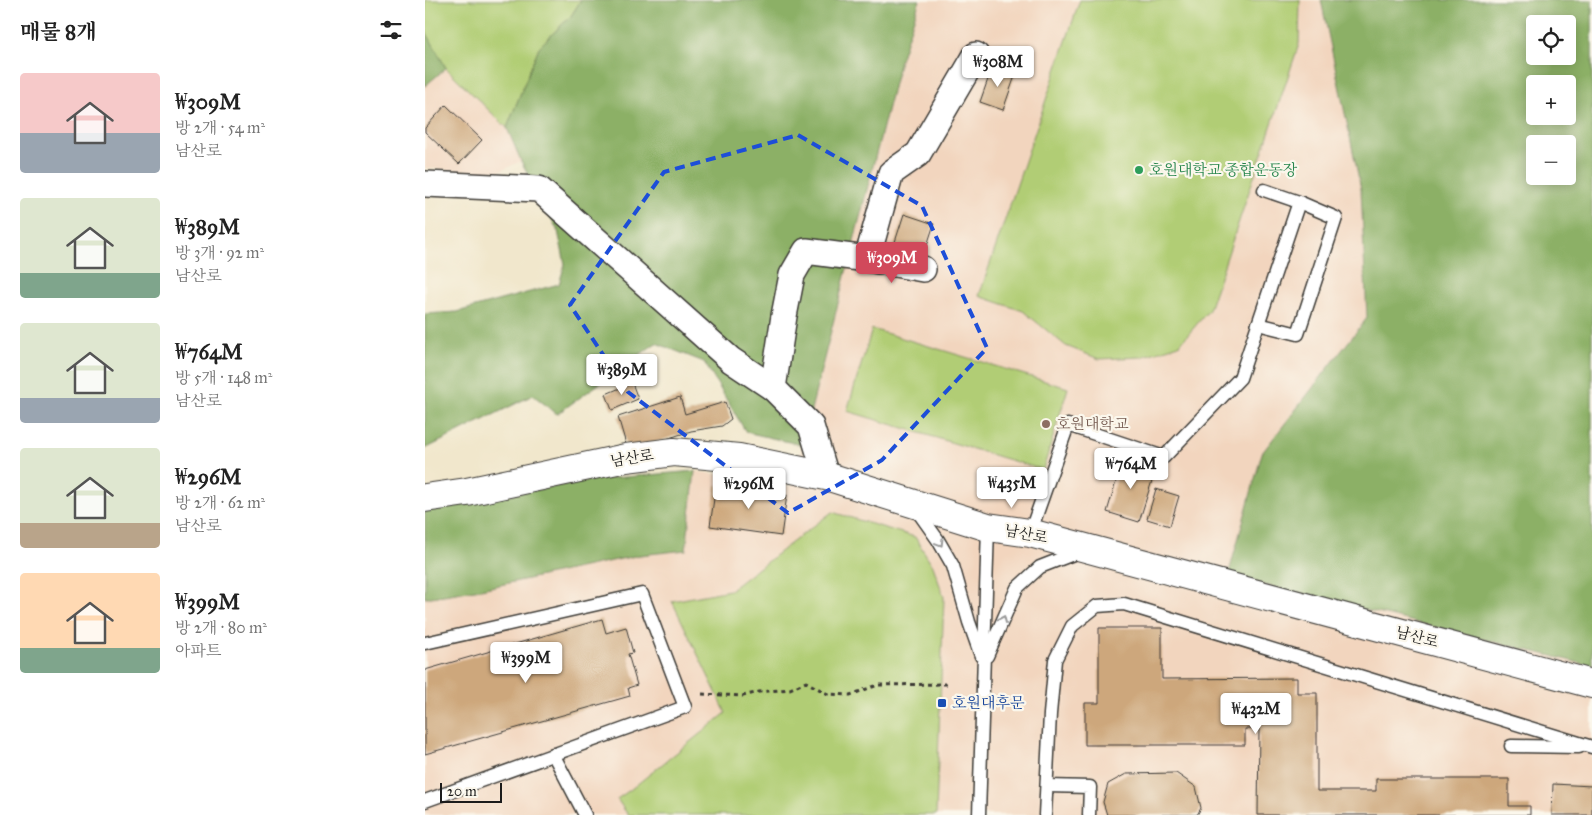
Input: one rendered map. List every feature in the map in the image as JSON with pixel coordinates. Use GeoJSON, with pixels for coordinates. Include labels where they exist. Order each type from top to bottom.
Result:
{"type":"FeatureCollection","features":[{"type":"Feature","properties":{"kind":"street"},"geometry":{"type":"LineString","coordinates":[[867,259],[891,173],[918,154],[976,54]]}},
{"type":"Feature","properties":{"kind":"street"},"geometry":{"type":"LineString","coordinates":[[425,184],[539,189],[731,360],[773,388],[811,426],[826,476]]}},
{"type":"Feature","properties":{"kind":"street"},"geometry":{"type":"LineString","coordinates":[[773,388],[792,275],[806,250],[923,269]]}},
{"type":"Feature","properties":{"kind":"street","name":"남산로"},"geometry":{"type":"LineString","coordinates":[[425,498],[467,492],[625,458],[674,452],[739,458],[826,476],[988,527],[1030,533],[1592,684]]}},
{"type":"Feature","properties":{"kind":"lane"},"geometry":{"type":"LineString","coordinates":[[1258,324],[1298,334],[1336,218],[1299,202],[1264,190]]}},
{"type":"Feature","properties":{"kind":"lane"},"geometry":{"type":"LineString","coordinates":[[1030,533],[1069,425],[1164,457],[1240,378],[1299,202]]}},
{"type":"Feature","properties":{"kind":"lane"},"geometry":{"type":"LineString","coordinates":[[912,503],[938,540],[953,566],[969,622],[984,663]]}},
{"type":"Feature","properties":{"kind":"lane"},"geometry":{"type":"LineString","coordinates":[[979,815],[988,527]]}},
{"type":"Feature","properties":{"kind":"lane"},"geometry":{"type":"LineString","coordinates":[[984,663],[1017,588],[1040,567],[1087,548]]}},
{"type":"Feature","properties":{"kind":"lane"},"geometry":{"type":"LineString","coordinates":[[425,643],[642,594],[685,706],[425,801]]}},
{"type":"Feature","properties":{"kind":"lane"},"geometry":{"type":"LineString","coordinates":[[1045,815],[1050,714],[1055,660],[1072,626],[1097,606],[1124,604],[1592,747]]}},
{"type":"Feature","properties":{"kind":"lane"},"geometry":{"type":"LineString","coordinates":[[1511,746],[1592,747]]}},
{"type":"Feature","properties":{"kind":"lane"},"geometry":{"type":"LineString","coordinates":[[553,754],[580,813]]}},
{"type":"Feature","properties":{"kind":"lane"},"geometry":{"type":"LineString","coordinates":[[1047,786],[1090,787],[1089,815]]}},
{"type":"Feature","properties":{"kind":"path"},"geometry":{"type":"LineString","coordinates":[[702,694],[743,696],[759,692],[790,689],[807,682],[828,694],[850,695],[878,685],[947,684]]}},
{"type":"Feature","properties":{"kind":"highlighted area"},"geometry":{"type":"Polygon","coordinates":[[[798,135],[922,206],[987,348],[882,460],[788,513],[628,392],[570,305],[664,172],[798,135]]]}},
{"type":"Feature","properties":{"kind":"shaded area","name":"호원대학교"},"geometry":{"type":"Polygon","coordinates":[[[920,0],[1321,0],[1361,189],[1367,318],[1262,453],[1378,613],[1592,666],[1592,815],[425,815],[425,598],[481,589],[640,555],[686,550],[695,471],[792,486],[900,60],[920,0]]]}},
{"type":"Feature","properties":{"kind":"shaded area"},"geometry":{"type":"Polygon","coordinates":[[[446,68],[507,128],[521,161],[494,174],[425,168],[425,86],[446,68]]]}},
{"type":"Feature","properties":{"kind":"green space"},"geometry":{"type":"Polygon","coordinates":[[[425,0],[581,0],[571,16],[539,47],[507,128],[446,68],[425,30],[425,0]]]}},
{"type":"Feature","properties":{"kind":"green space"},"geometry":{"type":"Polygon","coordinates":[[[581,0],[920,0],[900,60],[802,445],[746,432],[704,362],[656,343],[557,414],[533,395],[425,449],[425,314],[457,312],[559,284],[565,264],[558,231],[521,161],[507,128],[539,47],[571,16],[581,0]]]}},
{"type":"Feature","properties":{"kind":"green space","name":"호원대학교 종합운동장"},"geometry":{"type":"Polygon","coordinates":[[[1080,0],[1300,0],[1299,44],[1209,310],[1179,345],[1141,357],[1099,359],[1066,346],[1023,311],[979,296],[1080,0]]]}},
{"type":"Feature","properties":{"kind":"green space"},"geometry":{"type":"Polygon","coordinates":[[[1321,0],[1592,0],[1592,666],[1228,576],[1262,453],[1367,318],[1361,189],[1321,0]]]}},
{"type":"Feature","properties":{"kind":"green space"},"geometry":{"type":"Polygon","coordinates":[[[425,30],[446,68],[425,86],[425,30]]]}},
{"type":"Feature","properties":{"kind":"green space"},"geometry":{"type":"Polygon","coordinates":[[[872,329],[1068,388],[1043,470],[847,411],[872,329]]]}},
{"type":"Feature","properties":{"kind":"green space"},"geometry":{"type":"Polygon","coordinates":[[[695,471],[686,550],[640,555],[481,589],[425,598],[425,510],[590,480],[695,471]]]}},
{"type":"Feature","properties":{"kind":"green space"},"geometry":{"type":"Polygon","coordinates":[[[832,512],[915,537],[933,566],[944,597],[936,815],[628,815],[617,799],[726,713],[672,601],[730,590],[832,512]]]}},
{"type":"Feature","properties":{"kind":"building"},"geometry":{"type":"Polygon","coordinates":[[[993,65],[1016,73],[1003,110],[980,102],[993,65]]]}},
{"type":"Feature","properties":{"kind":"building"},"geometry":{"type":"Polygon","coordinates":[[[446,105],[482,140],[459,164],[425,132],[425,128],[446,105]]]}},
{"type":"Feature","properties":{"kind":"building"},"geometry":{"type":"Polygon","coordinates":[[[904,214],[934,224],[924,255],[894,245],[904,214]]]}},
{"type":"Feature","properties":{"kind":"building"},"geometry":{"type":"Polygon","coordinates":[[[632,383],[638,399],[612,410],[606,394],[632,383]]]}},
{"type":"Feature","properties":{"kind":"building"},"geometry":{"type":"Polygon","coordinates":[[[680,397],[685,414],[725,402],[731,419],[722,426],[691,431],[628,451],[618,417],[680,397]]]}},
{"type":"Feature","properties":{"kind":"building"},"geometry":{"type":"Polygon","coordinates":[[[1123,458],[1156,468],[1139,522],[1107,512],[1123,458]]]}},
{"type":"Feature","properties":{"kind":"building"},"geometry":{"type":"Polygon","coordinates":[[[716,485],[787,495],[781,536],[710,526],[716,485]]]}},
{"type":"Feature","properties":{"kind":"building"},"geometry":{"type":"Polygon","coordinates":[[[1156,489],[1179,496],[1170,526],[1147,519],[1156,489]]]}},
{"type":"Feature","properties":{"kind":"building"},"geometry":{"type":"Polygon","coordinates":[[[602,619],[606,633],[626,627],[633,653],[628,654],[637,685],[628,688],[630,696],[425,754],[425,670],[602,619]]]}},
{"type":"Feature","properties":{"kind":"building"},"geometry":{"type":"Polygon","coordinates":[[[1099,628],[1162,628],[1162,679],[1297,678],[1297,693],[1317,693],[1317,791],[1376,791],[1376,779],[1509,779],[1509,806],[1530,806],[1530,815],[1258,815],[1259,729],[1245,729],[1245,745],[1085,745],[1085,703],[1099,703],[1099,628]]]}},
{"type":"Feature","properties":{"kind":"building"},"geometry":{"type":"Polygon","coordinates":[[[1176,773],[1196,787],[1201,808],[1197,815],[1107,815],[1103,802],[1108,784],[1126,774],[1176,773]]]}},
{"type":"Feature","properties":{"kind":"building"},"geometry":{"type":"Polygon","coordinates":[[[1553,784],[1592,786],[1592,815],[1552,815],[1553,784]]]}},
{"type":"Feature","properties":{"kind":"place","name":"호원대학교 종합운동장"},"geometry":{"type":"Point","coordinates":[1139,170]}},
{"type":"Feature","properties":{"kind":"place","name":"호원대학교"},"geometry":{"type":"Point","coordinates":[1046,424]}},
{"type":"Feature","properties":{"kind":"place","name":"호원대후문"},"geometry":{"type":"Point","coordinates":[942,703]}}]}
